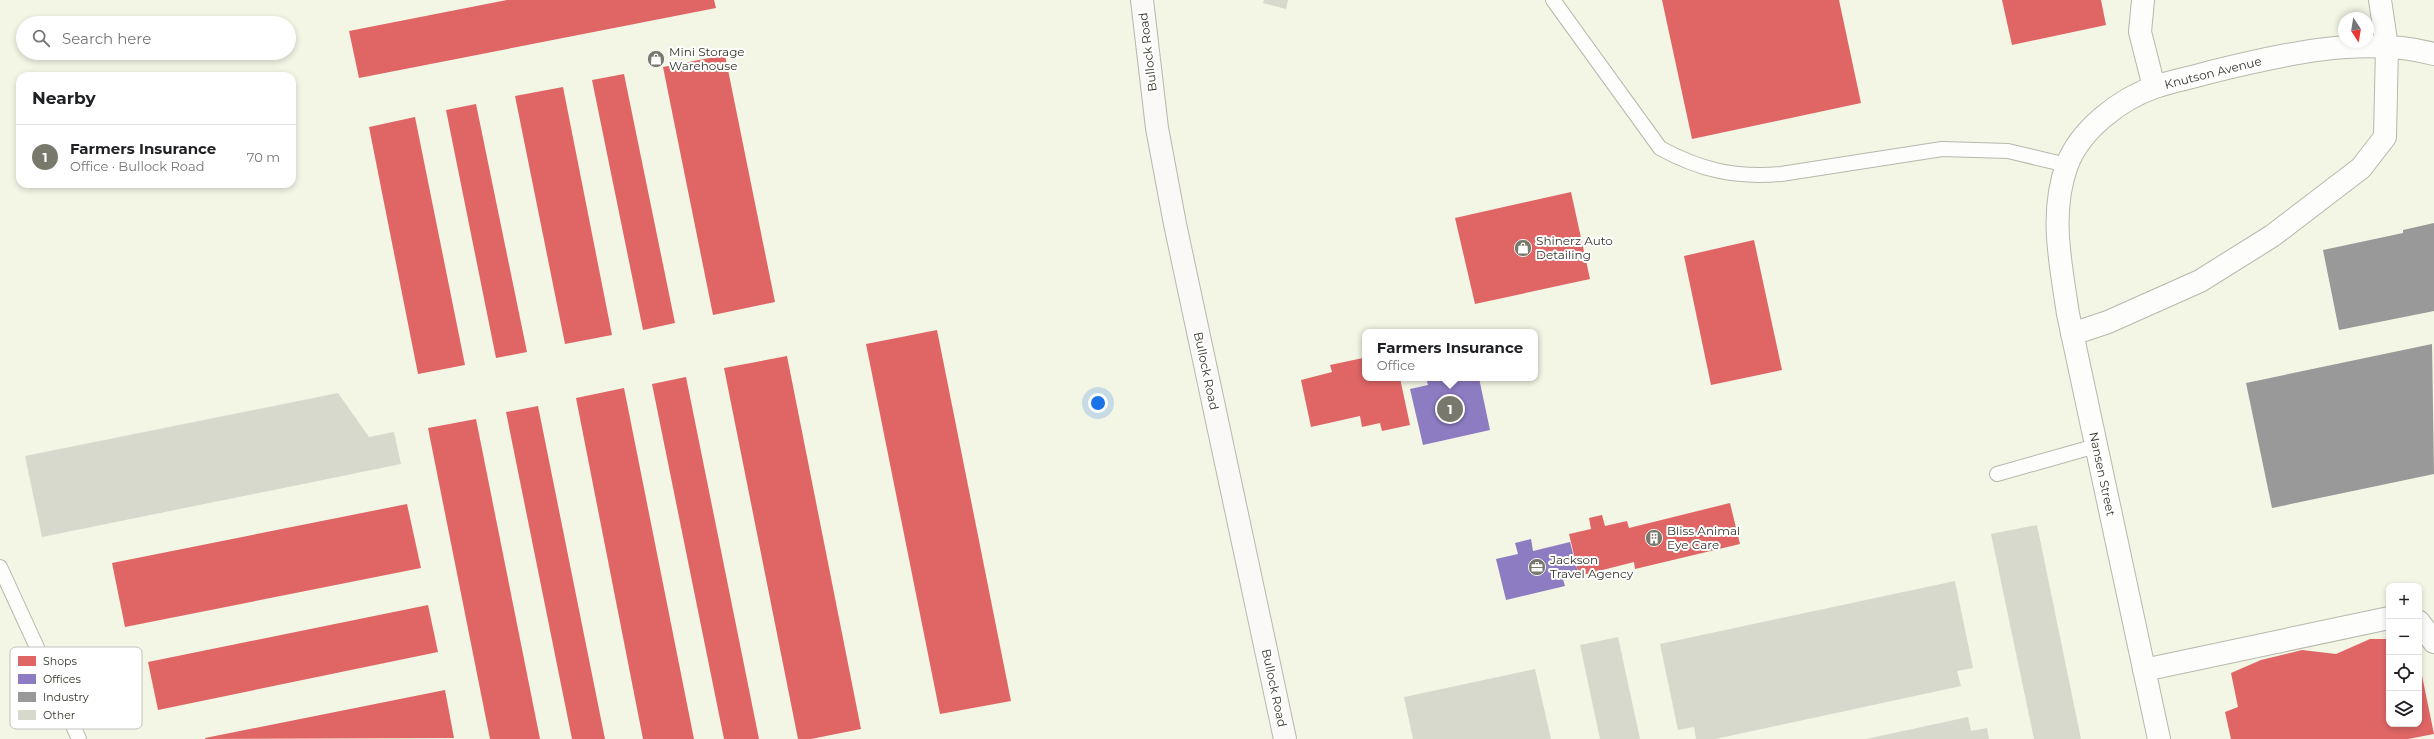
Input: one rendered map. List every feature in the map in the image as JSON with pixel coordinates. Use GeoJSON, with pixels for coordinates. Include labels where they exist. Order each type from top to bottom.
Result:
{"type":"FeatureCollection","features":[{"type":"Feature","properties":{"kind":"street","name":"Bullock Road"},"geometry":{"type":"LineString","coordinates":[[1142,0],[1157,128],[1175,224],[1285,739]]}},
{"type":"Feature","properties":{"kind":"street"},"geometry":{"type":"LineString","coordinates":[[2143,0],[2140,32],[2154,87]]}},
{"type":"Feature","properties":{"kind":"street"},"geometry":{"type":"LineString","coordinates":[[2072,334],[2108,322],[2200,281],[2272,236],[2361,168],[2385,137],[2387,47],[2380,0]]}},
{"type":"Feature","properties":{"kind":"street","name":"Knutson Avenue"},"geometry":{"type":"LineString","coordinates":[[2057,208],[2067,166],[2077,145],[2093,127],[2132,98],[2154,87],[2251,62],[2338,48],[2387,47],[2434,54]]}},
{"type":"Feature","properties":{"kind":"street","name":"Nansen Street"},"geometry":{"type":"LineString","coordinates":[[2057,208],[2058,246],[2072,334],[2159,739]]}},
{"type":"Feature","properties":{"kind":"street"},"geometry":{"type":"LineString","coordinates":[[2144,670],[2386,619]]}},
{"type":"Feature","properties":{"kind":"street"},"geometry":{"type":"LineString","coordinates":[[2422,626],[2434,642]]}},
{"type":"Feature","properties":{"kind":"lane"},"geometry":{"type":"LineString","coordinates":[[1553,0],[1660,148],[1681,160],[1710,171],[1762,176],[1942,149],[2008,152],[2067,166]]}},
{"type":"Feature","properties":{"kind":"lane"},"geometry":{"type":"LineString","coordinates":[[1997,474],[2096,446]]}},
{"type":"Feature","properties":{"kind":"lane"},"geometry":{"type":"LineString","coordinates":[[0,567],[37,647]]}},
{"type":"Feature","properties":{"kind":"lane"},"geometry":{"type":"LineString","coordinates":[[74,729],[79,739]]}},
{"type":"Feature","properties":{"kind":"building: Shops"},"geometry":{"type":"Polygon","coordinates":[[[507,0],[714,0],[716,8],[359,78],[349,31],[507,0]]]}},
{"type":"Feature","properties":{"kind":"building: Shops"},"geometry":{"type":"Polygon","coordinates":[[[1662,0],[1839,0],[1861,103],[1692,139],[1662,0]]]}},
{"type":"Feature","properties":{"kind":"building: Shops"},"geometry":{"type":"Polygon","coordinates":[[[2002,0],[2101,0],[2106,25],[2012,45],[2002,0]]]}},
{"type":"Feature","properties":{"kind":"building: Shops"},"geometry":{"type":"Polygon","coordinates":[[[725,55],[775,302],[713,315],[663,67],[725,55]]]}},
{"type":"Feature","properties":{"kind":"building: Shops"},"geometry":{"type":"Polygon","coordinates":[[[624,74],[675,323],[643,330],[592,80],[624,74]]]}},
{"type":"Feature","properties":{"kind":"building: Shops"},"geometry":{"type":"Polygon","coordinates":[[[563,87],[612,335],[565,344],[515,96],[563,87]]]}},
{"type":"Feature","properties":{"kind":"building: Shops"},"geometry":{"type":"Polygon","coordinates":[[[476,104],[527,352],[496,358],[446,110],[476,104]]]}},
{"type":"Feature","properties":{"kind":"building: Shops"},"geometry":{"type":"Polygon","coordinates":[[[415,117],[465,365],[418,374],[369,127],[415,117]]]}},
{"type":"Feature","properties":{"kind":"building: Shops","name":"Shinerz Auto Detailing"},"geometry":{"type":"Polygon","coordinates":[[[1571,192],[1590,279],[1475,304],[1455,218],[1571,192]]]}},
{"type":"Feature","properties":{"kind":"building: Shops"},"geometry":{"type":"Polygon","coordinates":[[[1754,240],[1782,370],[1711,385],[1684,256],[1754,240]]]}},
{"type":"Feature","properties":{"kind":"building: Shops"},"geometry":{"type":"Polygon","coordinates":[[[937,330],[1011,701],[940,714],[866,344],[937,330]]]}},
{"type":"Feature","properties":{"kind":"building: Shops"},"geometry":{"type":"Polygon","coordinates":[[[787,356],[861,729],[811,739],[798,739],[724,368],[787,356]]]}},
{"type":"Feature","properties":{"kind":"building: Shops"},"geometry":{"type":"Polygon","coordinates":[[[1362,358],[1362,381],[1401,381],[1410,425],[1382,431],[1380,423],[1362,427],[1360,416],[1311,427],[1301,380],[1332,372],[1330,365],[1362,358]]]}},
{"type":"Feature","properties":{"kind":"building: Shops"},"geometry":{"type":"Polygon","coordinates":[[[686,377],[759,739],[724,739],[652,384],[686,377]]]}},
{"type":"Feature","properties":{"kind":"building: Shops"},"geometry":{"type":"Polygon","coordinates":[[[624,388],[694,739],[643,739],[576,398],[624,388]]]}},
{"type":"Feature","properties":{"kind":"building: Shops"},"geometry":{"type":"Polygon","coordinates":[[[538,406],[605,739],[572,739],[506,412],[538,406]]]}},
{"type":"Feature","properties":{"kind":"building: Shops"},"geometry":{"type":"Polygon","coordinates":[[[476,419],[540,739],[490,739],[428,428],[476,419]]]}},
{"type":"Feature","properties":{"kind":"building: Shops","name":"Bliss Animal Eye Care"},"geometry":{"type":"Polygon","coordinates":[[[1730,503],[1740,544],[1635,569],[1634,562],[1579,576],[1569,534],[1591,529],[1589,518],[1602,515],[1605,526],[1627,521],[1629,528],[1730,503]]]}},
{"type":"Feature","properties":{"kind":"building: Shops"},"geometry":{"type":"Polygon","coordinates":[[[407,504],[421,568],[125,627],[112,563],[407,504]]]}},
{"type":"Feature","properties":{"kind":"building: Shops"},"geometry":{"type":"Polygon","coordinates":[[[428,605],[438,652],[158,710],[148,662],[428,605]]]}},
{"type":"Feature","properties":{"kind":"building: Shops"},"geometry":{"type":"Polygon","coordinates":[[[2370,639],[2386,639],[2386,727],[2422,727],[2422,676],[2434,734],[2408,739],[2231,739],[2225,712],[2238,707],[2231,673],[2261,660],[2302,650],[2336,654],[2370,639]]]}},
{"type":"Feature","properties":{"kind":"building: Shops"},"geometry":{"type":"Polygon","coordinates":[[[445,690],[454,738],[205,739],[205,738],[445,690]]]}},
{"type":"Feature","properties":{"kind":"building: Offices"},"geometry":{"type":"Polygon","coordinates":[[[1427,381],[1480,381],[1490,430],[1423,445],[1410,389],[1428,385],[1427,381]]]}},
{"type":"Feature","properties":{"kind":"building: Offices","name":"Jackson Travel Agency"},"geometry":{"type":"Polygon","coordinates":[[[1531,539],[1533,551],[1570,542],[1579,576],[1563,579],[1565,586],[1506,600],[1496,559],[1518,554],[1515,543],[1531,539]]]}},
{"type":"Feature","properties":{"kind":"building: Industry"},"geometry":{"type":"Polygon","coordinates":[[[2434,223],[2434,311],[2339,330],[2323,250],[2403,233],[2403,230],[2434,223]]]}},
{"type":"Feature","properties":{"kind":"building: Industry"},"geometry":{"type":"Polygon","coordinates":[[[2432,344],[2434,474],[2272,508],[2246,383],[2432,344]]]}},
{"type":"Feature","properties":{"kind":"building: Other"},"geometry":{"type":"Polygon","coordinates":[[[1264,0],[1288,0],[1286,9],[1263,3],[1264,0]]]}},
{"type":"Feature","properties":{"kind":"building: Other"},"geometry":{"type":"Polygon","coordinates":[[[338,393],[369,437],[394,432],[401,464],[42,537],[25,456],[338,393]]]}},
{"type":"Feature","properties":{"kind":"building: Other"},"geometry":{"type":"Polygon","coordinates":[[[2037,525],[2081,739],[2034,739],[1991,534],[2037,525]]]}},
{"type":"Feature","properties":{"kind":"building: Other"},"geometry":{"type":"Polygon","coordinates":[[[1955,581],[1973,668],[1957,671],[1961,686],[1715,739],[1696,739],[1694,727],[1678,730],[1660,644],[1955,581]]]}},
{"type":"Feature","properties":{"kind":"building: Other"},"geometry":{"type":"Polygon","coordinates":[[[1618,637],[1640,739],[1600,739],[1580,645],[1618,637]]]}},
{"type":"Feature","properties":{"kind":"building: Other"},"geometry":{"type":"Polygon","coordinates":[[[1535,669],[1551,739],[1413,739],[1404,697],[1535,669]]]}},
{"type":"Feature","properties":{"kind":"building: Other"},"geometry":{"type":"Polygon","coordinates":[[[1968,717],[1971,731],[1987,728],[1989,739],[1866,739],[1968,717]]]}},
{"type":"Feature","properties":{"kind":"place","name":"Mini Storage Warehouse"},"geometry":{"type":"Point","coordinates":[656,59]}},
{"type":"Feature","properties":{"kind":"place","name":"Shinerz Auto Detailing"},"geometry":{"type":"Point","coordinates":[1523,248]}},
{"type":"Feature","properties":{"kind":"place","name":"Farmers Insurance"},"geometry":{"type":"Point","coordinates":[1450,409]}},
{"type":"Feature","properties":{"kind":"place","name":"Bliss Animal Eye Care"},"geometry":{"type":"Point","coordinates":[1654,538]}},
{"type":"Feature","properties":{"kind":"place","name":"Jackson Travel Agency"},"geometry":{"type":"Point","coordinates":[1537,567]}}]}
